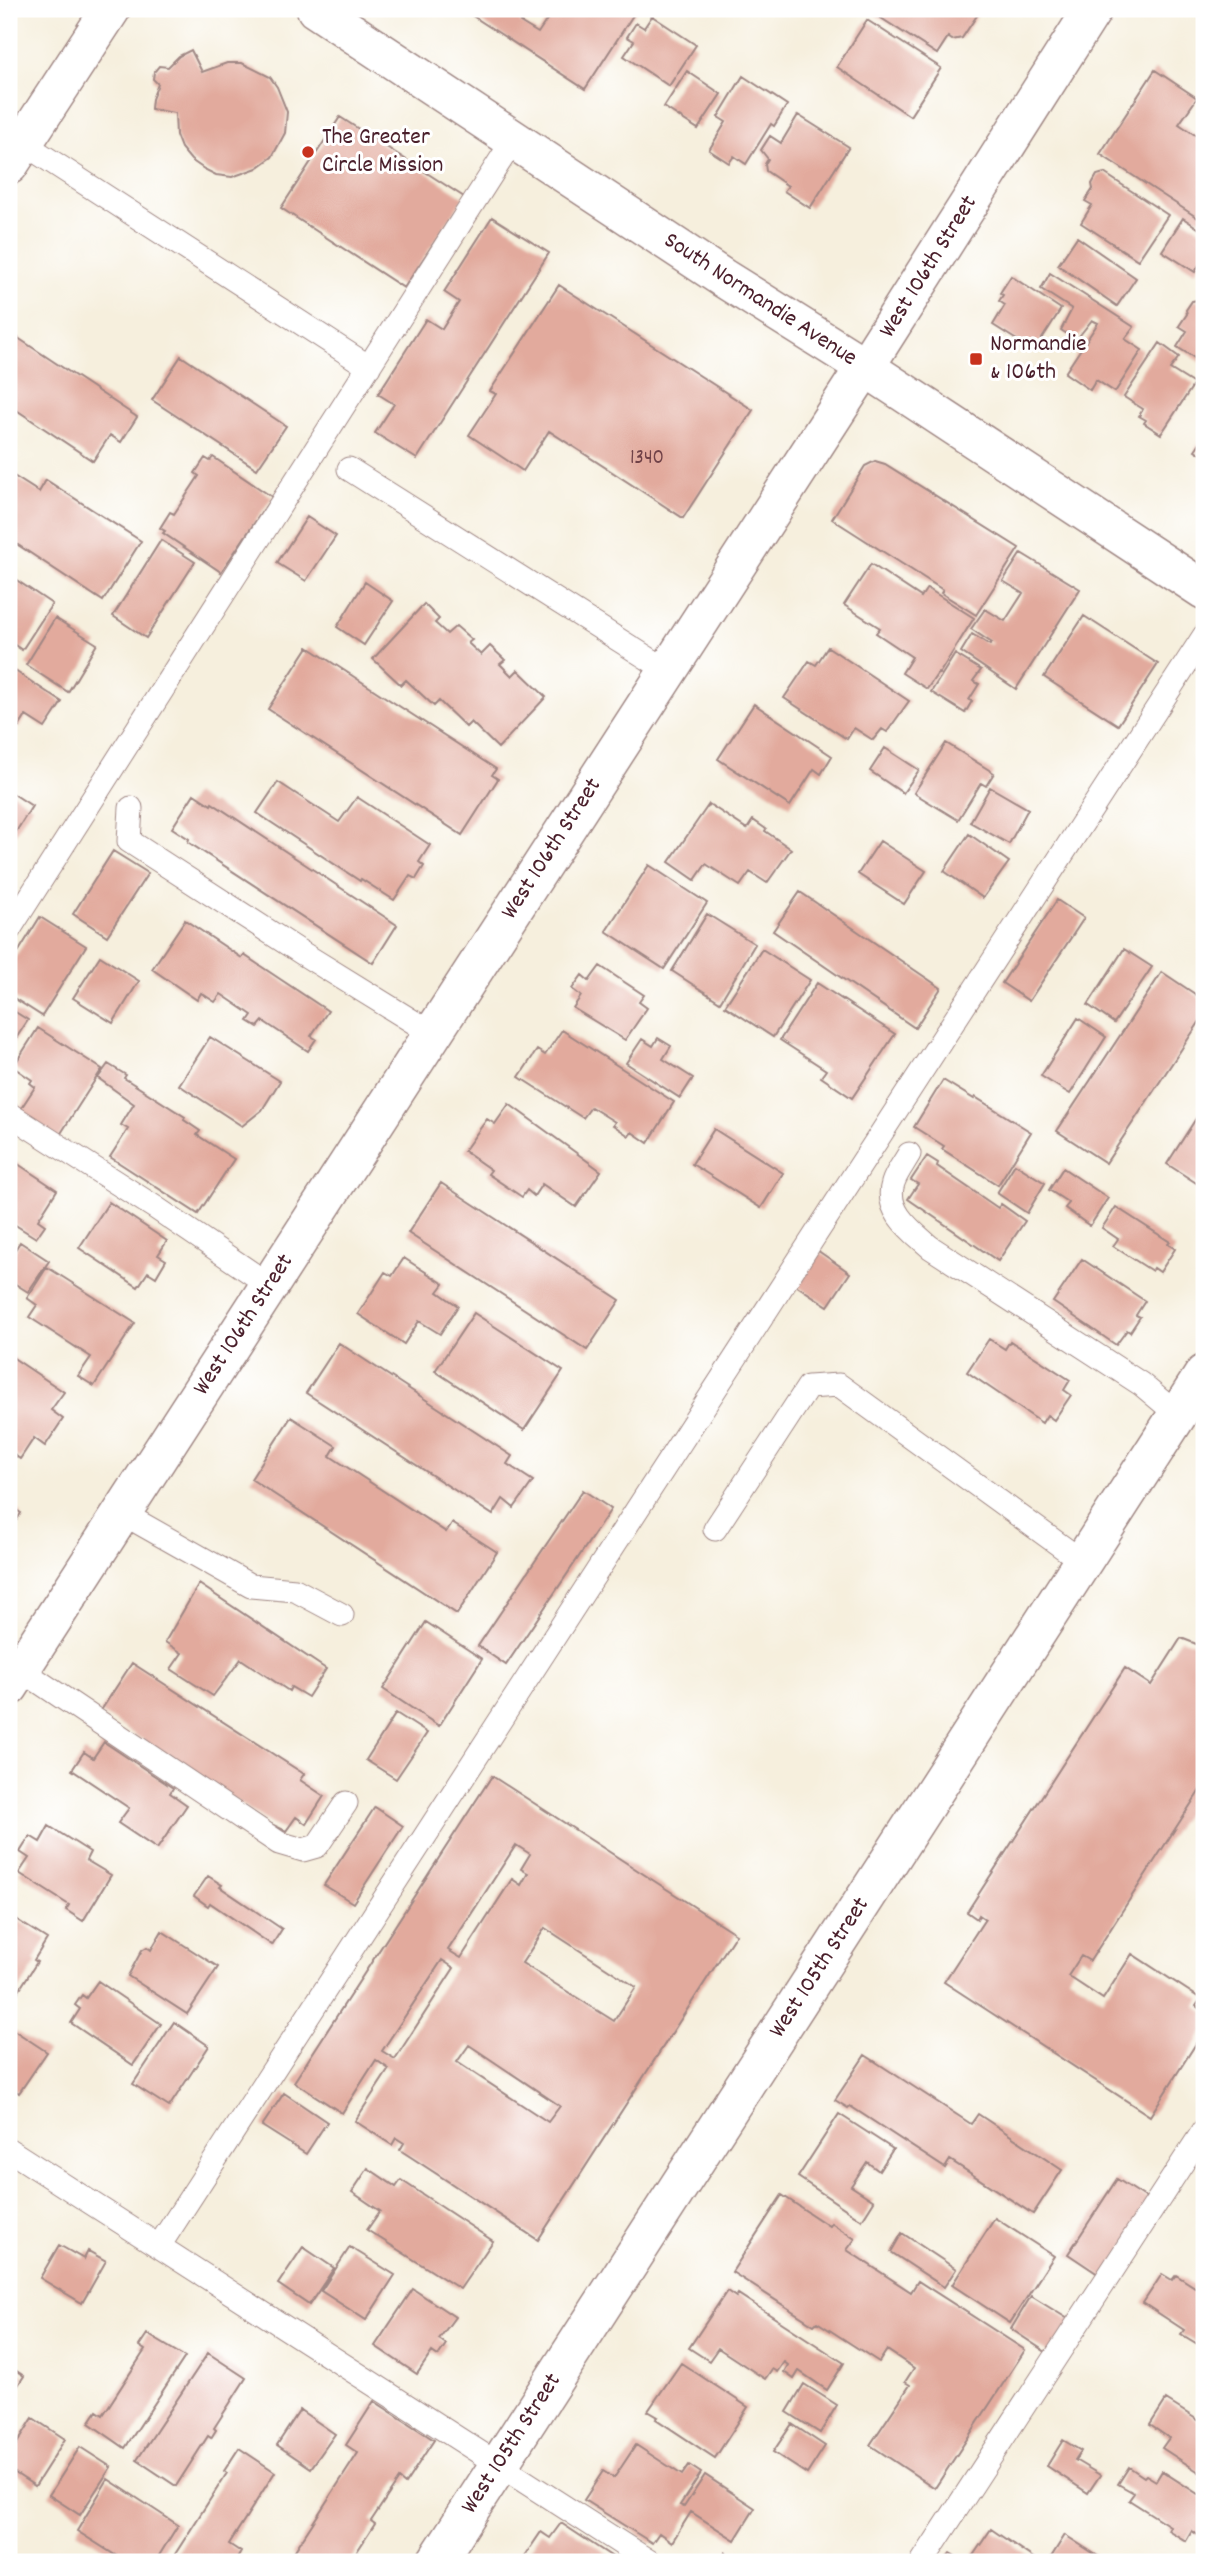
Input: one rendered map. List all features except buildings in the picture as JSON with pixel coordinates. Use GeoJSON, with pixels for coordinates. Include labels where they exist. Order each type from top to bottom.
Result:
{"type":"FeatureCollection","features":[{"type":"Feature","properties":{"kind":"street"},"geometry":{"type":"LineString","coordinates":[[16,154],[111,9]]}},
{"type":"Feature","properties":{"kind":"street","name":"West 106th Street"},"geometry":{"type":"LineString","coordinates":[[14,1678],[865,367],[1093,9]]}},
{"type":"Feature","properties":{"kind":"street","name":"South Normandie Avenue"},"geometry":{"type":"LineString","coordinates":[[340,15],[514,139],[1204,590]]}},
{"type":"Feature","properties":{"kind":"street","name":"West 105th Street"},"geometry":{"type":"LineString","coordinates":[[436,2562],[1083,1562],[1194,1399]]}},
{"type":"Feature","properties":{"kind":"lane"},"geometry":{"type":"LineString","coordinates":[[9,930],[514,139]]}},
{"type":"Feature","properties":{"kind":"lane"},"geometry":{"type":"LineString","coordinates":[[16,154],[369,367]]}},
{"type":"Feature","properties":{"kind":"lane"},"geometry":{"type":"LineString","coordinates":[[349,469],[667,671]]}},
{"type":"Feature","properties":{"kind":"lane"},"geometry":{"type":"LineString","coordinates":[[159,2246],[1204,636]]}},
{"type":"Feature","properties":{"kind":"lane"},"geometry":{"type":"LineString","coordinates":[[131,808],[129,841],[433,1034]]}},
{"type":"Feature","properties":{"kind":"lane"},"geometry":{"type":"LineString","coordinates":[[9,1114],[156,1208],[269,1286]]}},
{"type":"Feature","properties":{"kind":"lane"},"geometry":{"type":"LineString","coordinates":[[909,1154],[892,1184],[892,1207],[903,1222],[930,1247],[1141,1384],[1194,1399]]}},
{"type":"Feature","properties":{"kind":"lane"},"geometry":{"type":"LineString","coordinates":[[715,1529],[808,1387],[839,1385],[1083,1562]]}},
{"type":"Feature","properties":{"kind":"lane"},"geometry":{"type":"LineString","coordinates":[[122,1513],[251,1586],[295,1590],[342,1615]]}},
{"type":"Feature","properties":{"kind":"lane"},"geometry":{"type":"LineString","coordinates":[[14,1678],[279,1843],[303,1850],[317,1846],[346,1803]]}},
{"type":"Feature","properties":{"kind":"lane"},"geometry":{"type":"LineString","coordinates":[[922,2562],[1204,2130]]}},
{"type":"Feature","properties":{"kind":"lane"},"geometry":{"type":"LineString","coordinates":[[9,2150],[650,2562]]}},
{"type":"Feature","properties":{"kind":"place","name":"The Greater Circle Mission"},"geometry":{"type":"Point","coordinates":[308,152]}},
{"type":"Feature","properties":{"kind":"place","name":"Normandie & 106th"},"geometry":{"type":"Point","coordinates":[976,359]}}]}
